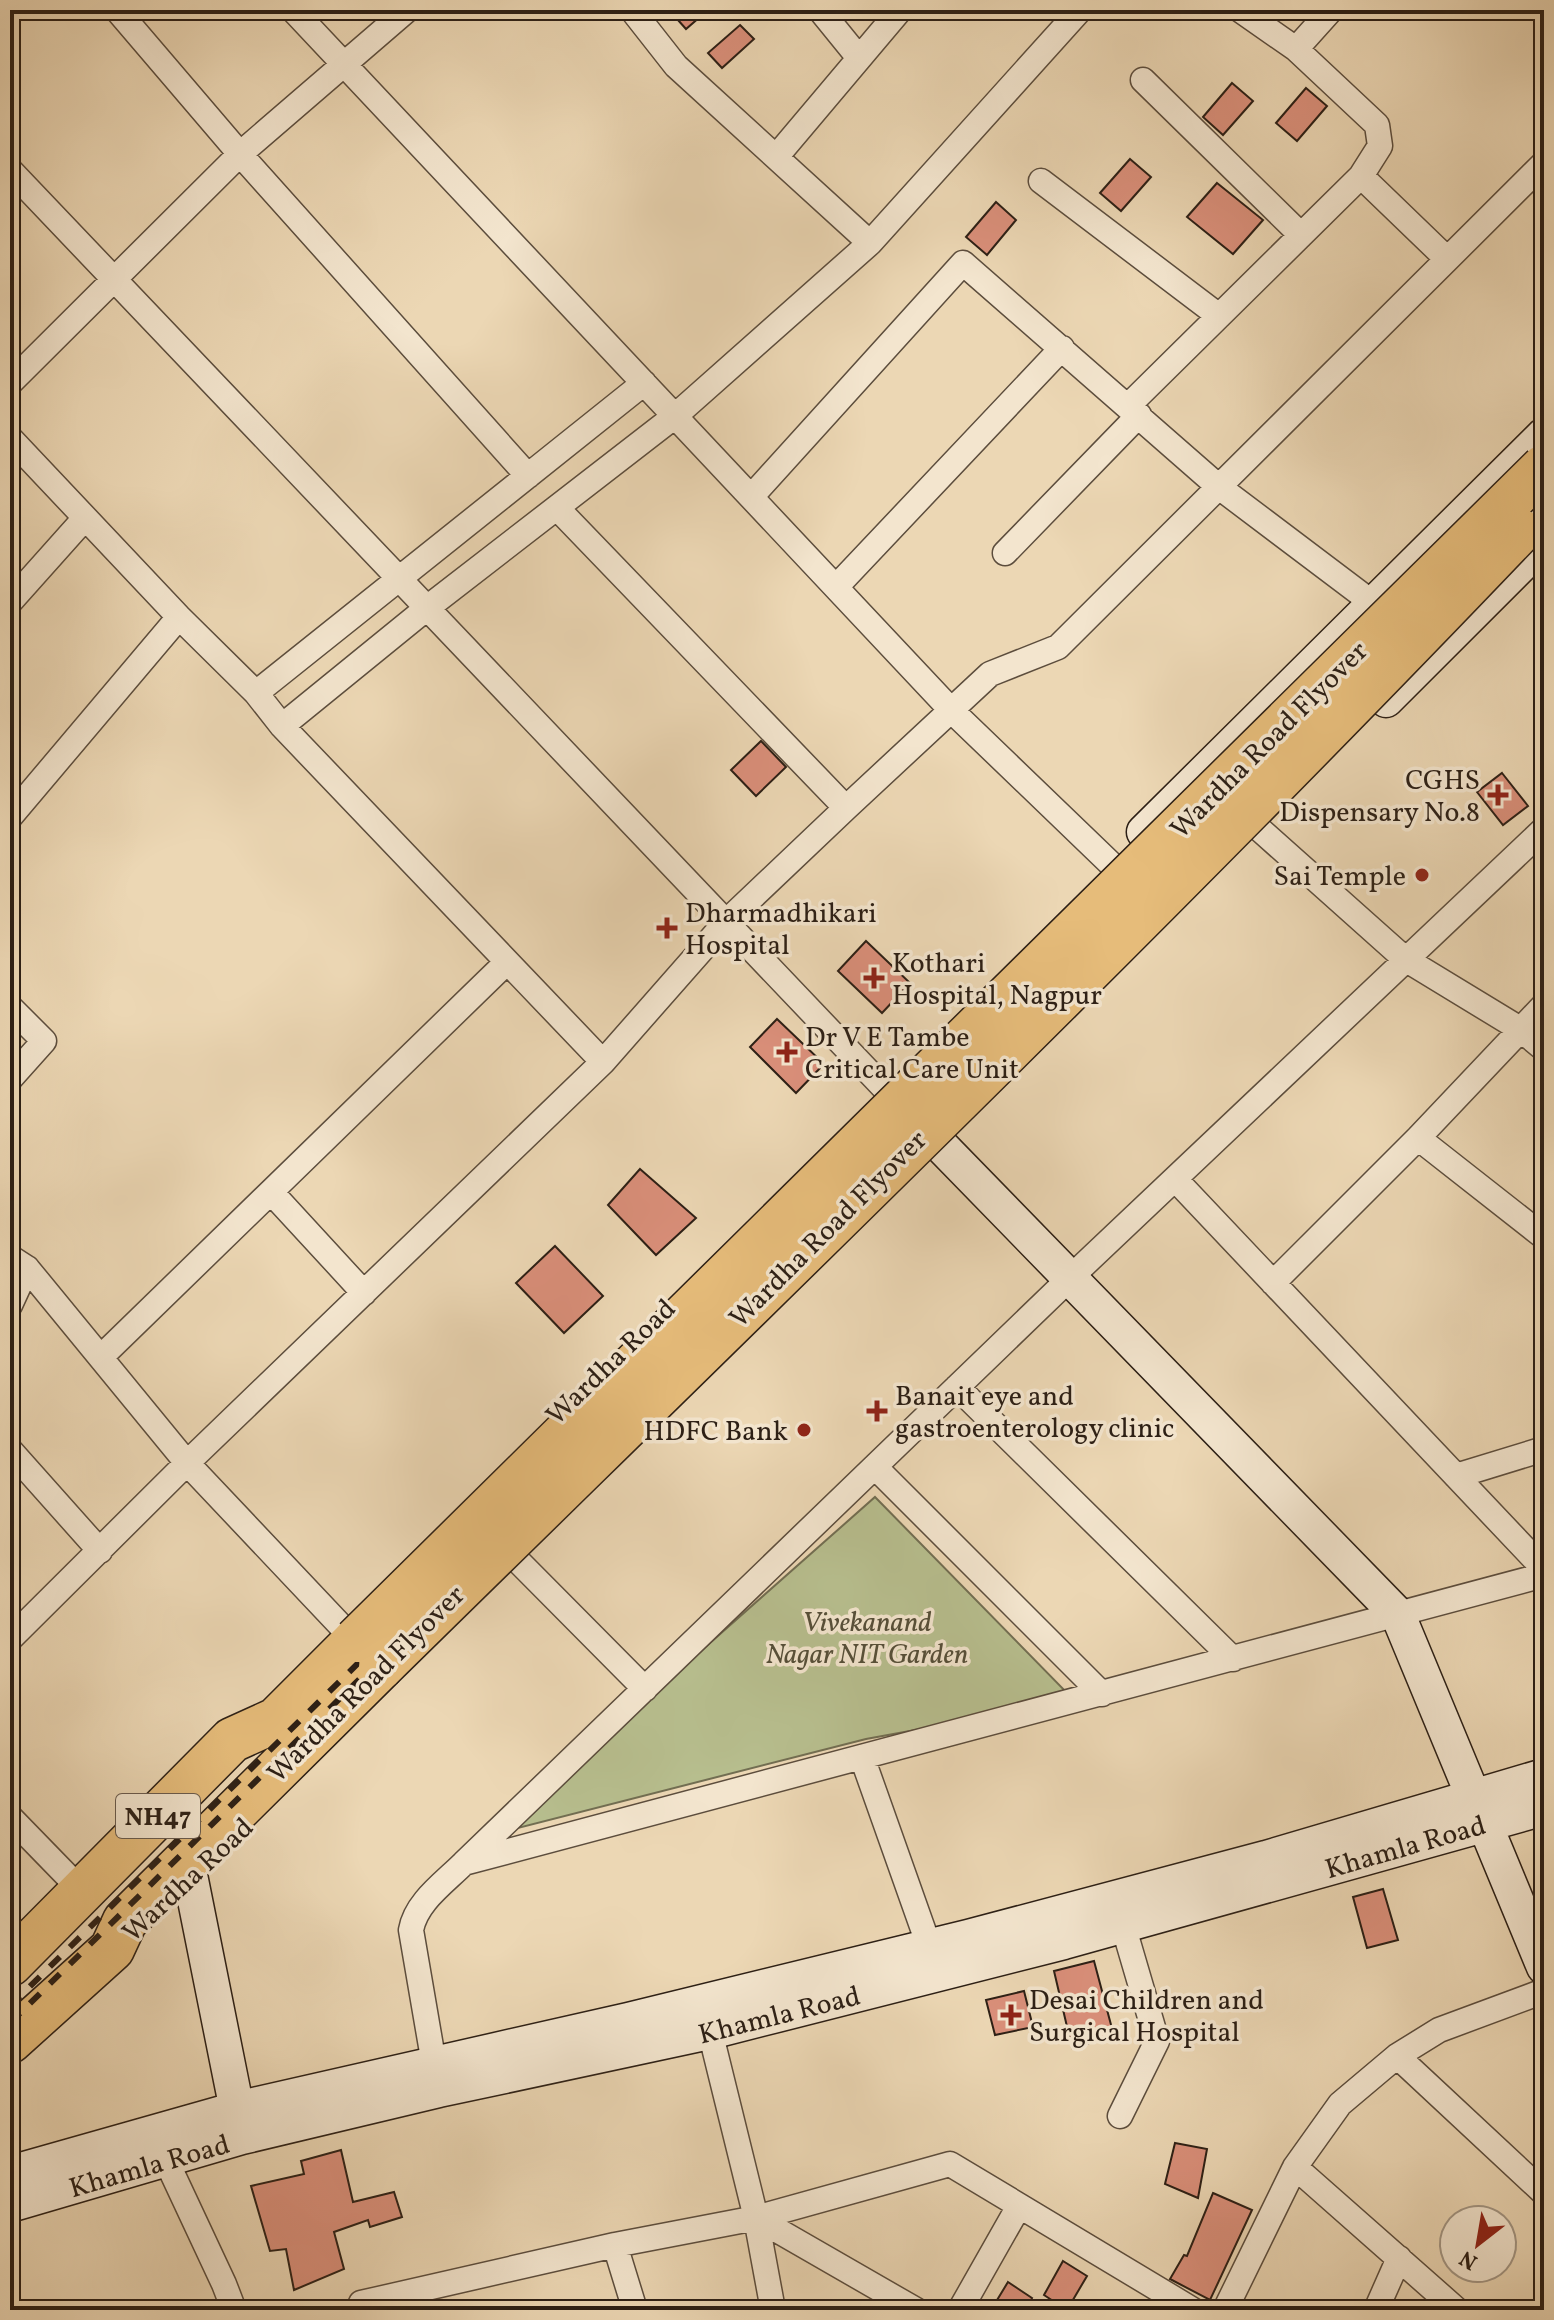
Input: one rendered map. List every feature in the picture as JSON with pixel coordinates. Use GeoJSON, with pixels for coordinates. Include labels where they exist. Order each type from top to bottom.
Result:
{"type":"FeatureCollection","features":[{"type":"Feature","properties":{"kind":"highway","name":"Wardha Road Flyover"},"geometry":{"type":"LineString","coordinates":[[232,1740],[276,1720],[1544,467]]}},
{"type":"Feature","properties":{"kind":"highway","name":"Wardha Road Flyover"},"geometry":{"type":"LineString","coordinates":[[112,1949],[125,1921],[1226,834],[1544,506]]}},
{"type":"Feature","properties":{"kind":"highway","name":"Wardha Road"},"geometry":{"type":"LineString","coordinates":[[10,1964],[232,1740]]}},
{"type":"Feature","properties":{"kind":"highway","name":"Wardha Road"},"geometry":{"type":"LineString","coordinates":[[10,2041],[112,1949]]}},
{"type":"Feature","properties":{"kind":"street"},"geometry":{"type":"LineString","coordinates":[[117,10],[240,154],[528,476]]}},
{"type":"Feature","properties":{"kind":"street"},"geometry":{"type":"LineString","coordinates":[[293,10],[952,711],[1112,865]]}},
{"type":"Feature","properties":{"kind":"street"},"geometry":{"type":"LineString","coordinates":[[10,383],[240,154],[407,10]]}},
{"type":"Feature","properties":{"kind":"street"},"geometry":{"type":"LineString","coordinates":[[632,10],[676,66],[870,243]]}},
{"type":"Feature","properties":{"kind":"street"},"geometry":{"type":"LineString","coordinates":[[820,10],[859,58]]}},
{"type":"Feature","properties":{"kind":"street"},"geometry":{"type":"LineString","coordinates":[[776,157],[900,10]]}},
{"type":"Feature","properties":{"kind":"street"},"geometry":{"type":"LineString","coordinates":[[282,726],[425,605],[557,508],[870,243],[1080,10]]}},
{"type":"Feature","properties":{"kind":"street"},"geometry":{"type":"LineString","coordinates":[[1005,553],[1219,316],[1361,176],[1380,146],[1377,125],[1296,49],[1240,10]]}},
{"type":"Feature","properties":{"kind":"street"},"geometry":{"type":"LineString","coordinates":[[1296,49],[1331,10]]}},
{"type":"Feature","properties":{"kind":"street"},"geometry":{"type":"LineString","coordinates":[[1143,80],[1301,235]]}},
{"type":"Feature","properties":{"kind":"street"},"geometry":{"type":"LineString","coordinates":[[10,1639],[187,1463],[603,1062],[727,921],[990,674],[1058,647],[1544,163]]}},
{"type":"Feature","properties":{"kind":"street"},"geometry":{"type":"LineString","coordinates":[[10,170],[887,1091],[1398,1615],[1544,1971],[1397,2056],[1340,2104],[1295,2167],[1225,2310]]}},
{"type":"Feature","properties":{"kind":"street"},"geometry":{"type":"LineString","coordinates":[[1361,176],[1447,259]]}},
{"type":"Feature","properties":{"kind":"street"},"geometry":{"type":"LineString","coordinates":[[1041,181],[1219,316]]}},
{"type":"Feature","properties":{"kind":"street"},"geometry":{"type":"LineString","coordinates":[[751,497],[963,263],[1219,487],[1374,604]]}},
{"type":"Feature","properties":{"kind":"street"},"geometry":{"type":"LineString","coordinates":[[836,587],[1062,348]]}},
{"type":"Feature","properties":{"kind":"street"},"geometry":{"type":"LineString","coordinates":[[256,693],[402,581],[528,476],[647,386]]}},
{"type":"Feature","properties":{"kind":"street","name":"NH47"},"geometry":{"type":"LineString","coordinates":[[1374,604],[1544,435]]}},
{"type":"Feature","properties":{"kind":"street"},"geometry":{"type":"LineString","coordinates":[[10,438],[179,617],[256,693],[282,726],[603,1062]]}},
{"type":"Feature","properties":{"kind":"street"},"geometry":{"type":"LineString","coordinates":[[557,508],[846,808]]}},
{"type":"Feature","properties":{"kind":"street"},"geometry":{"type":"LineString","coordinates":[[10,602],[85,518]]}},
{"type":"Feature","properties":{"kind":"street","name":"Wardha Road"},"geometry":{"type":"LineString","coordinates":[[112,1949],[328,1746],[936,1139],[1385,702],[1544,542]]}},
{"type":"Feature","properties":{"kind":"street","name":"Wardha Road"},"geometry":{"type":"LineString","coordinates":[[232,1740],[341,1626],[887,1091],[964,1009],[1374,604]]}},
{"type":"Feature","properties":{"kind":"street"},"geometry":{"type":"LineString","coordinates":[[10,817],[179,617]]}},
{"type":"Feature","properties":{"kind":"street"},"geometry":{"type":"LineString","coordinates":[[1256,826],[1405,959],[1520,1029],[1544,1049]]}},
{"type":"Feature","properties":{"kind":"street"},"geometry":{"type":"LineString","coordinates":[[434,2064],[411,1930],[414,1916],[423,1903],[1070,1278],[1544,829]]}},
{"type":"Feature","properties":{"kind":"street"},"geometry":{"type":"LineString","coordinates":[[101,1357],[507,962]]}},
{"type":"Feature","properties":{"kind":"street"},"geometry":{"type":"LineString","coordinates":[[1273,1283],[1418,1138],[1544,1005]]}},
{"type":"Feature","properties":{"kind":"street"},"geometry":{"type":"LineString","coordinates":[[10,1007],[44,1041],[10,1079]]}},
{"type":"Feature","properties":{"kind":"street"},"geometry":{"type":"LineString","coordinates":[[1418,1138],[1544,1237]]}},
{"type":"Feature","properties":{"kind":"street"},"geometry":{"type":"LineString","coordinates":[[464,1863],[1398,1615],[1544,1572],[1175,1179]]}},
{"type":"Feature","properties":{"kind":"street"},"geometry":{"type":"LineString","coordinates":[[271,1192],[364,1293]]}},
{"type":"Feature","properties":{"kind":"street"},"geometry":{"type":"LineString","coordinates":[[19,1263],[187,1463],[341,1626]]}},
{"type":"Feature","properties":{"kind":"street"},"geometry":{"type":"LineString","coordinates":[[10,1305],[19,1263]]}},
{"type":"Feature","properties":{"kind":"street"},"geometry":{"type":"LineString","coordinates":[[957,1387],[1233,1659]]}},
{"type":"Feature","properties":{"kind":"street"},"geometry":{"type":"LineString","coordinates":[[1456,1476],[1544,1449]]}},
{"type":"Feature","properties":{"kind":"street"},"geometry":{"type":"LineString","coordinates":[[10,1450],[100,1551]]}},
{"type":"Feature","properties":{"kind":"street"},"geometry":{"type":"LineString","coordinates":[[875,1467],[1102,1694]]}},
{"type":"Feature","properties":{"kind":"street"},"geometry":{"type":"LineString","coordinates":[[516,1559],[645,1689]]}},
{"type":"Feature","properties":{"kind":"street"},"geometry":{"type":"LineString","coordinates":[[862,1757],[929,1946]]}},
{"type":"Feature","properties":{"kind":"street","name":"Khamla Road"},"geometry":{"type":"LineString","coordinates":[[10,2205],[166,2160],[239,2123],[434,2064],[706,2017],[1123,1925],[1478,1810],[1544,1776]]}},
{"type":"Feature","properties":{"kind":"street","name":"Khamla Road"},"geometry":{"type":"LineString","coordinates":[[10,2173],[239,2123],[439,2090],[706,2017],[929,1946],[1250,1862],[1478,1810],[1544,1808]]}},
{"type":"Feature","properties":{"kind":"street"},"geometry":{"type":"LineString","coordinates":[[10,1817],[82,1891]]}},
{"type":"Feature","properties":{"kind":"street"},"geometry":{"type":"LineString","coordinates":[[190,1875],[239,2123]]}},
{"type":"Feature","properties":{"kind":"street"},"geometry":{"type":"LineString","coordinates":[[1120,2116],[1157,2041],[1123,1925]]}},
{"type":"Feature","properties":{"kind":"street"},"geometry":{"type":"LineString","coordinates":[[706,2017],[756,2218],[773,2310]]}},
{"type":"Feature","properties":{"kind":"street"},"geometry":{"type":"LineString","coordinates":[[1397,2056],[1544,2193]]}},
{"type":"Feature","properties":{"kind":"street"},"geometry":{"type":"LineString","coordinates":[[166,2160],[234,2310]]}},
{"type":"Feature","properties":{"kind":"street"},"geometry":{"type":"LineString","coordinates":[[362,2310],[361,2303],[615,2245],[756,2218],[950,2164],[1193,2310]]}},
{"type":"Feature","properties":{"kind":"street"},"geometry":{"type":"LineString","coordinates":[[1295,2167],[1457,2310]]}},
{"type":"Feature","properties":{"kind":"street"},"geometry":{"type":"LineString","coordinates":[[960,2310],[1019,2206]]}},
{"type":"Feature","properties":{"kind":"street"},"geometry":{"type":"LineString","coordinates":[[756,2218],[916,2310]]}},
{"type":"Feature","properties":{"kind":"street"},"geometry":{"type":"LineString","coordinates":[[615,2245],[635,2310]]}},
{"type":"Feature","properties":{"kind":"street"},"geometry":{"type":"LineString","coordinates":[[1376,2310],[1399,2258]]}},
{"type":"Feature","properties":{"kind":"green space","name":"Vivekanand Nagar NIT Garden"},"geometry":{"type":"Polygon","coordinates":[[[875,1497],[1075,1701],[866,1739],[494,1834],[875,1497]]]}},
{"type":"Feature","properties":{"kind":"building"},"geometry":{"type":"Polygon","coordinates":[[[669,10],[708,10],[686,29],[669,10]]]}},
{"type":"Feature","properties":{"kind":"building"},"geometry":{"type":"Polygon","coordinates":[[[740,25],[754,39],[722,68],[708,53],[740,25]]]}},
{"type":"Feature","properties":{"kind":"building"},"geometry":{"type":"Polygon","coordinates":[[[1232,83],[1253,101],[1223,135],[1203,117],[1232,83]]]}},
{"type":"Feature","properties":{"kind":"building"},"geometry":{"type":"Polygon","coordinates":[[[1306,88],[1327,106],[1297,141],[1276,123],[1306,88]]]}},
{"type":"Feature","properties":{"kind":"building"},"geometry":{"type":"Polygon","coordinates":[[[1130,159],[1151,177],[1121,211],[1100,193],[1130,159]]]}},
{"type":"Feature","properties":{"kind":"building"},"geometry":{"type":"Polygon","coordinates":[[[1217,183],[1263,220],[1233,254],[1187,217],[1217,183]]]}},
{"type":"Feature","properties":{"kind":"building"},"geometry":{"type":"Polygon","coordinates":[[[996,202],[1016,220],[987,255],[966,237],[996,202]]]}},
{"type":"Feature","properties":{"kind":"building"},"geometry":{"type":"Polygon","coordinates":[[[761,741],[786,767],[756,796],[731,770],[761,741]]]}},
{"type":"Feature","properties":{"kind":"building"},"geometry":{"type":"Polygon","coordinates":[[[1502,773],[1528,806],[1503,825],[1477,792],[1502,773]]]}},
{"type":"Feature","properties":{"kind":"building"},"geometry":{"type":"Polygon","coordinates":[[[866,941],[910,983],[882,1013],[838,971],[866,941]]]}},
{"type":"Feature","properties":{"kind":"building"},"geometry":{"type":"Polygon","coordinates":[[[777,1019],[824,1064],[796,1093],[750,1047],[777,1019]]]}},
{"type":"Feature","properties":{"kind":"building"},"geometry":{"type":"Polygon","coordinates":[[[640,1169],[696,1218],[656,1255],[608,1205],[640,1169]]]}},
{"type":"Feature","properties":{"kind":"building"},"geometry":{"type":"Polygon","coordinates":[[[555,1246],[603,1296],[564,1333],[516,1283],[555,1246]]]}},
{"type":"Feature","properties":{"kind":"building"},"geometry":{"type":"Polygon","coordinates":[[[1383,1889],[1398,1940],[1367,1948],[1353,1897],[1383,1889]]]}},
{"type":"Feature","properties":{"kind":"building"},"geometry":{"type":"Polygon","coordinates":[[[1094,1961],[1114,2036],[1072,2048],[1054,1971],[1094,1961]]]}},
{"type":"Feature","properties":{"kind":"building"},"geometry":{"type":"Polygon","coordinates":[[[1024,1991],[1033,2027],[995,2035],[986,2000],[1024,1991]]]}},
{"type":"Feature","properties":{"kind":"building"},"geometry":{"type":"Polygon","coordinates":[[[1175,2143],[1207,2149],[1198,2198],[1165,2184],[1175,2143]]]}},
{"type":"Feature","properties":{"kind":"building"},"geometry":{"type":"Polygon","coordinates":[[[341,2150],[353,2202],[394,2192],[402,2217],[370,2227],[368,2220],[334,2232],[344,2269],[294,2290],[286,2249],[270,2251],[251,2186],[304,2174],[301,2161],[341,2150]]]}},
{"type":"Feature","properties":{"kind":"building"},"geometry":{"type":"Polygon","coordinates":[[[1213,2193],[1252,2210],[1210,2300],[1170,2279],[1184,2255],[1187,2256],[1213,2193]]]}},
{"type":"Feature","properties":{"kind":"building"},"geometry":{"type":"Polygon","coordinates":[[[1063,2261],[1087,2276],[1067,2310],[1044,2295],[1063,2261]]]}},
{"type":"Feature","properties":{"kind":"building"},"geometry":{"type":"Polygon","coordinates":[[[1008,2282],[1032,2298],[1025,2310],[991,2310],[1008,2282]]]}},
{"type":"Feature","properties":{"kind":"railway"},"geometry":{"type":"LineString","coordinates":[[10,2006],[1246,789],[1544,485]]}},
{"type":"Feature","properties":{"kind":"railway"},"geometry":{"type":"LineString","coordinates":[[10,2023],[1255,798],[1544,504]]}},
{"type":"Feature","properties":{"kind":"place","name":"CGHS Dispensary No.8"},"geometry":{"type":"Point","coordinates":[1498,795]}},
{"type":"Feature","properties":{"kind":"place","name":"Sai Temple"},"geometry":{"type":"Point","coordinates":[1422,875]}},
{"type":"Feature","properties":{"kind":"place","name":"Dharmadhikari Hospital"},"geometry":{"type":"Point","coordinates":[667,928]}},
{"type":"Feature","properties":{"kind":"place","name":"Kothari Hospital, Nagpur"},"geometry":{"type":"Point","coordinates":[874,978]}},
{"type":"Feature","properties":{"kind":"place","name":"Dr V E Tambe Critical Care Unit"},"geometry":{"type":"Point","coordinates":[787,1052]}},
{"type":"Feature","properties":{"kind":"place","name":"Banait eye and gastroenterology clinic"},"geometry":{"type":"Point","coordinates":[877,1411]}},
{"type":"Feature","properties":{"kind":"place","name":"HDFC Bank"},"geometry":{"type":"Point","coordinates":[804,1430]}},
{"type":"Feature","properties":{"kind":"place","name":"Desai Children and Surgical Hospital"},"geometry":{"type":"Point","coordinates":[1011,2015]}}]}
